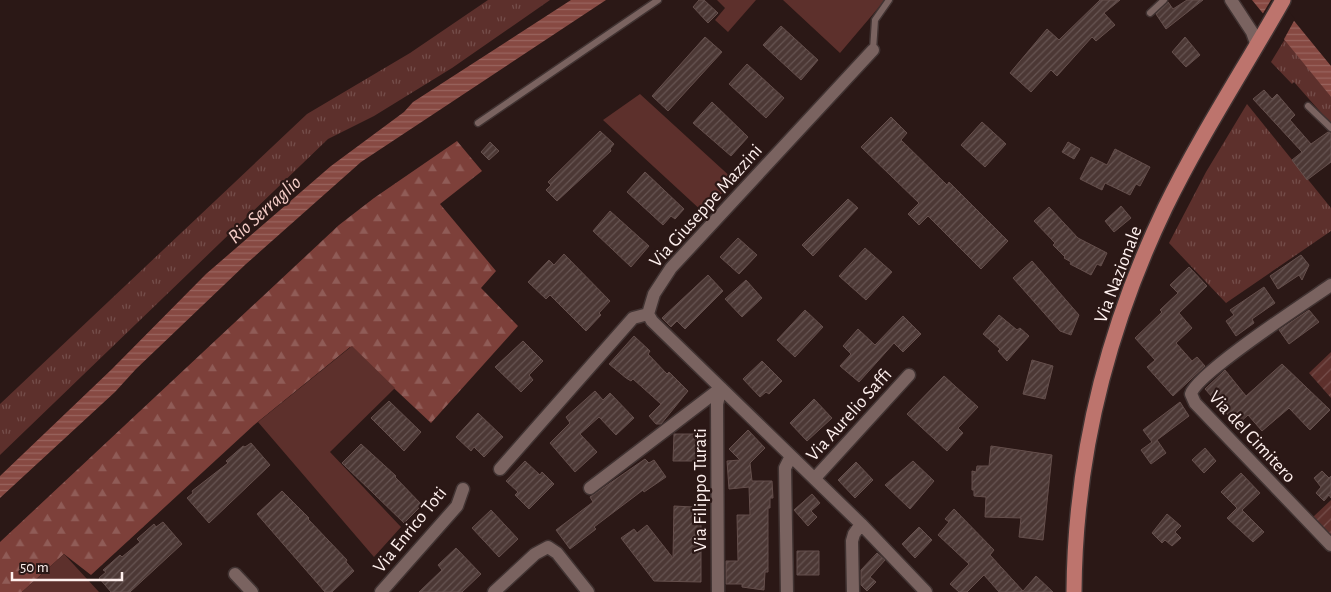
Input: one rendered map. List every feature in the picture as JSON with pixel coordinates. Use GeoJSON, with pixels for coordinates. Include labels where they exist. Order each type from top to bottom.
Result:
{"type":"FeatureCollection","features":[{"type":"Feature","properties":{"kind":"main road","name":"Via Nazionale"},"geometry":{"type":"LineString","coordinates":[[1074,592],[1077,518],[1089,434],[1102,379],[1124,304],[1152,237],[1178,183],[1283,0]]}},
{"type":"Feature","properties":{"kind":"street"},"geometry":{"type":"LineString","coordinates":[[1231,0],[1252,32],[1260,40]]}},
{"type":"Feature","properties":{"kind":"street","name":"Via Giuseppe Mazzini"},"geometry":{"type":"LineString","coordinates":[[648,314],[654,294],[671,268],[872,50]]}},
{"type":"Feature","properties":{"kind":"street","name":"Via del Cimitero"},"geometry":{"type":"LineString","coordinates":[[1331,285],[1196,384],[1191,394],[1195,403],[1331,545]]}},
{"type":"Feature","properties":{"kind":"street"},"geometry":{"type":"LineString","coordinates":[[500,469],[633,318],[648,314],[652,321],[861,524],[926,592]]}},
{"type":"Feature","properties":{"kind":"street","name":"Via Aurelio Saffi"},"geometry":{"type":"LineString","coordinates":[[814,478],[909,375]]}},
{"type":"Feature","properties":{"kind":"street"},"geometry":{"type":"LineString","coordinates":[[590,488],[721,388]]}},
{"type":"Feature","properties":{"kind":"street","name":"Via Filippo Turati"},"geometry":{"type":"LineString","coordinates":[[718,592],[717,404],[721,388]]}},
{"type":"Feature","properties":{"kind":"street"},"geometry":{"type":"LineString","coordinates":[[787,592],[785,468],[791,456]]}},
{"type":"Feature","properties":{"kind":"street","name":"Via Enrico Toti"},"geometry":{"type":"LineString","coordinates":[[381,592],[457,506],[463,489]]}},
{"type":"Feature","properties":{"kind":"street"},"geometry":{"type":"LineString","coordinates":[[853,592],[852,541],[854,534],[861,524]]}},
{"type":"Feature","properties":{"kind":"street"},"geometry":{"type":"LineString","coordinates":[[494,592],[535,554],[548,547],[557,553],[588,592]]}},
{"type":"Feature","properties":{"kind":"street"},"geometry":{"type":"LineString","coordinates":[[235,574],[252,592]]}},
{"type":"Feature","properties":{"kind":"lane"},"geometry":{"type":"LineString","coordinates":[[478,123],[658,0]]}},
{"type":"Feature","properties":{"kind":"lane"},"geometry":{"type":"LineString","coordinates":[[872,50],[875,20],[889,0]]}},
{"type":"Feature","properties":{"kind":"lane"},"geometry":{"type":"LineString","coordinates":[[1150,13],[1164,0]]}},
{"type":"Feature","properties":{"kind":"lane"},"geometry":{"type":"LineString","coordinates":[[1308,106],[1331,128]]}},
{"type":"Feature","properties":{"kind":"green space"},"geometry":{"type":"Polygon","coordinates":[[[488,0],[550,0],[452,68],[374,116],[328,139],[0,455],[0,404],[307,114],[410,53],[488,0]]]}},
{"type":"Feature","properties":{"kind":"green space"},"geometry":{"type":"Polygon","coordinates":[[[717,0],[756,0],[728,32],[715,20],[725,8],[717,0]]]}},
{"type":"Feature","properties":{"kind":"green space"},"geometry":{"type":"Polygon","coordinates":[[[783,0],[885,0],[840,53],[783,0]]]}},
{"type":"Feature","properties":{"kind":"green space"},"geometry":{"type":"Polygon","coordinates":[[[1285,39],[1331,97],[1331,124],[1294,82],[1292,84],[1271,62],[1285,39]]]}},
{"type":"Feature","properties":{"kind":"green space"},"geometry":{"type":"Polygon","coordinates":[[[640,94],[734,180],[704,213],[603,120],[640,94]]]}},
{"type":"Feature","properties":{"kind":"green space"},"geometry":{"type":"Polygon","coordinates":[[[1247,104],[1331,208],[1331,231],[1226,303],[1169,243],[1206,172],[1247,104]]]}},
{"type":"Feature","properties":{"kind":"green space"},"geometry":{"type":"Polygon","coordinates":[[[457,141],[482,171],[440,204],[496,271],[481,288],[518,326],[431,423],[350,347],[254,425],[91,575],[64,554],[22,592],[0,592],[0,542],[339,225],[374,198],[457,141]]]}},
{"type":"Feature","properties":{"kind":"green space"},"geometry":{"type":"Polygon","coordinates":[[[352,346],[395,388],[330,452],[401,527],[374,557],[258,422],[352,346]]]}},
{"type":"Feature","properties":{"kind":"green space"},"geometry":{"type":"Polygon","coordinates":[[[1331,352],[1331,398],[1309,373],[1331,352]]]}},
{"type":"Feature","properties":{"kind":"green space"},"geometry":{"type":"Polygon","coordinates":[[[1331,500],[1331,537],[1313,517],[1331,500]]]}},
{"type":"Feature","properties":{"kind":"green space"},"geometry":{"type":"Polygon","coordinates":[[[64,554],[99,592],[22,592],[64,554]]]}},
{"type":"Feature","properties":{"kind":"shaded area"},"geometry":{"type":"Polygon","coordinates":[[[571,0],[606,0],[361,162],[246,264],[136,369],[115,392],[0,498],[0,476],[112,369],[206,274],[331,166],[404,112],[413,102],[571,0]]]}},
{"type":"Feature","properties":{"kind":"shaded area"},"geometry":{"type":"Polygon","coordinates":[[[1252,0],[1277,0],[1331,66],[1331,97],[1252,0]]]}},
{"type":"Feature","properties":{"kind":"pier"},"geometry":{"type":"Polygon","coordinates":[[[1271,0],[1280,0],[1295,19],[1283,41],[1262,15],[1271,0]]]}},
{"type":"Feature","properties":{"kind":"building"},"geometry":{"type":"Polygon","coordinates":[[[699,0],[704,0],[718,13],[708,23],[693,7],[699,0]]]}},
{"type":"Feature","properties":{"kind":"building"},"geometry":{"type":"Polygon","coordinates":[[[1100,0],[1120,0],[1104,13],[1115,25],[1096,41],[1092,37],[1057,76],[1051,70],[1031,92],[1010,73],[1047,29],[1059,40],[1100,0]]]}},
{"type":"Feature","properties":{"kind":"building"},"geometry":{"type":"Polygon","coordinates":[[[1187,0],[1203,0],[1166,29],[1156,14],[1168,2],[1173,9],[1187,0]]]}},
{"type":"Feature","properties":{"kind":"building"},"geometry":{"type":"Polygon","coordinates":[[[781,26],[818,60],[801,80],[763,45],[781,26]]]}},
{"type":"Feature","properties":{"kind":"building"},"geometry":{"type":"Polygon","coordinates":[[[705,37],[722,52],[668,111],[652,96],[705,37]]]}},
{"type":"Feature","properties":{"kind":"building"},"geometry":{"type":"Polygon","coordinates":[[[1185,37],[1200,55],[1186,67],[1172,52],[1185,37]]]}},
{"type":"Feature","properties":{"kind":"building"},"geometry":{"type":"Polygon","coordinates":[[[747,64],[784,98],[766,118],[729,84],[747,64]]]}},
{"type":"Feature","properties":{"kind":"building"},"geometry":{"type":"Polygon","coordinates":[[[1264,90],[1272,99],[1277,94],[1295,115],[1290,120],[1311,144],[1328,132],[1331,133],[1331,162],[1307,180],[1292,160],[1302,152],[1253,99],[1264,90]]]}},
{"type":"Feature","properties":{"kind":"building"},"geometry":{"type":"Polygon","coordinates":[[[712,102],[748,137],[731,156],[693,123],[712,102]]]}},
{"type":"Feature","properties":{"kind":"building"},"geometry":{"type":"Polygon","coordinates":[[[891,117],[907,133],[901,140],[947,185],[949,182],[1008,241],[981,269],[928,216],[919,225],[908,214],[919,203],[861,147],[891,117]]]}},
{"type":"Feature","properties":{"kind":"building"},"geometry":{"type":"Polygon","coordinates":[[[982,122],[1006,144],[985,167],[961,145],[982,122]]]}},
{"type":"Feature","properties":{"kind":"building"},"geometry":{"type":"Polygon","coordinates":[[[600,131],[614,144],[610,149],[611,151],[557,201],[546,190],[551,185],[548,182],[600,131]]]}},
{"type":"Feature","properties":{"kind":"building"},"geometry":{"type":"Polygon","coordinates":[[[490,142],[499,151],[489,160],[481,152],[490,142]]]}},
{"type":"Feature","properties":{"kind":"building"},"geometry":{"type":"Polygon","coordinates":[[[1068,142],[1080,149],[1074,159],[1062,152],[1068,142]]]}},
{"type":"Feature","properties":{"kind":"building"},"geometry":{"type":"Polygon","coordinates":[[[1115,149],[1150,167],[1140,186],[1136,184],[1130,195],[1105,183],[1102,190],[1080,179],[1091,157],[1107,165],[1115,149]]]}},
{"type":"Feature","properties":{"kind":"building"},"geometry":{"type":"Polygon","coordinates":[[[645,172],[684,209],[675,219],[671,216],[663,225],[627,192],[645,172]]]}},
{"type":"Feature","properties":{"kind":"building"},"geometry":{"type":"Polygon","coordinates":[[[848,199],[858,208],[813,256],[802,245],[848,199]]]}},
{"type":"Feature","properties":{"kind":"building"},"geometry":{"type":"Polygon","coordinates":[[[1121,206],[1131,218],[1114,232],[1105,221],[1121,206]]]}},
{"type":"Feature","properties":{"kind":"building"},"geometry":{"type":"Polygon","coordinates":[[[1049,207],[1078,238],[1107,253],[1101,266],[1097,264],[1091,275],[1070,264],[1071,262],[1064,258],[1053,245],[1055,243],[1034,221],[1049,207]]]}},
{"type":"Feature","properties":{"kind":"building"},"geometry":{"type":"Polygon","coordinates":[[[610,211],[649,246],[631,267],[593,231],[610,211]]]}},
{"type":"Feature","properties":{"kind":"building"},"geometry":{"type":"Polygon","coordinates":[[[738,238],[757,255],[739,274],[720,257],[738,238]]]}},
{"type":"Feature","properties":{"kind":"building"},"geometry":{"type":"Polygon","coordinates":[[[865,248],[892,272],[866,300],[839,276],[865,248]]]}},
{"type":"Feature","properties":{"kind":"building"},"geometry":{"type":"Polygon","coordinates":[[[564,254],[610,301],[599,313],[601,315],[586,331],[550,295],[546,299],[528,282],[549,260],[554,265],[564,254]]]}},
{"type":"Feature","properties":{"kind":"building"},"geometry":{"type":"Polygon","coordinates":[[[1301,255],[1309,265],[1302,280],[1299,275],[1278,289],[1270,276],[1301,255]]]}},
{"type":"Feature","properties":{"kind":"building"},"geometry":{"type":"Polygon","coordinates":[[[1032,261],[1079,315],[1071,335],[1060,331],[1013,278],[1032,261]]]}},
{"type":"Feature","properties":{"kind":"building"},"geometry":{"type":"Polygon","coordinates":[[[1189,267],[1207,286],[1179,313],[1192,328],[1176,343],[1192,361],[1197,357],[1205,366],[1173,396],[1147,367],[1155,360],[1135,338],[1162,312],[1160,310],[1178,293],[1170,285],[1189,267]]]}},
{"type":"Feature","properties":{"kind":"building"},"geometry":{"type":"Polygon","coordinates":[[[708,275],[723,291],[685,329],[677,321],[671,327],[662,318],[708,275]]]}},
{"type":"Feature","properties":{"kind":"building"},"geometry":{"type":"Polygon","coordinates":[[[746,280],[762,298],[742,317],[725,299],[746,280]]]}},
{"type":"Feature","properties":{"kind":"building"},"geometry":{"type":"Polygon","coordinates":[[[1264,287],[1275,303],[1252,319],[1254,323],[1236,336],[1226,321],[1234,315],[1230,310],[1264,287]]]}},
{"type":"Feature","properties":{"kind":"building"},"geometry":{"type":"Polygon","coordinates":[[[805,310],[823,327],[795,357],[777,340],[805,310]]]}},
{"type":"Feature","properties":{"kind":"building"},"geometry":{"type":"Polygon","coordinates":[[[1309,310],[1319,322],[1289,344],[1279,330],[1309,310]]]}},
{"type":"Feature","properties":{"kind":"building"},"geometry":{"type":"Polygon","coordinates":[[[999,315],[1017,330],[1020,328],[1029,336],[1007,361],[998,351],[1000,349],[983,334],[999,315]]]}},
{"type":"Feature","properties":{"kind":"building"},"geometry":{"type":"Polygon","coordinates":[[[903,316],[921,334],[903,352],[894,343],[859,382],[840,366],[851,354],[843,346],[858,329],[875,345],[903,316]]]}},
{"type":"Feature","properties":{"kind":"building"},"geometry":{"type":"Polygon","coordinates":[[[634,336],[650,351],[648,354],[667,374],[669,372],[688,391],[661,424],[656,424],[649,416],[661,404],[633,379],[631,381],[626,378],[609,364],[634,336]]]}},
{"type":"Feature","properties":{"kind":"building"},"geometry":{"type":"Polygon","coordinates":[[[523,341],[543,361],[529,375],[533,380],[521,392],[495,367],[523,341]]]}},
{"type":"Feature","properties":{"kind":"building"},"geometry":{"type":"Polygon","coordinates":[[[1032,360],[1053,366],[1045,399],[1023,394],[1032,360]]]}},
{"type":"Feature","properties":{"kind":"building"},"geometry":{"type":"Polygon","coordinates":[[[762,361],[782,381],[769,394],[766,392],[760,397],[743,379],[762,361]]]}},
{"type":"Feature","properties":{"kind":"building"},"geometry":{"type":"Polygon","coordinates":[[[1282,364],[1330,410],[1310,430],[1289,408],[1262,431],[1248,415],[1237,425],[1205,389],[1225,370],[1246,396],[1282,364]]]}},
{"type":"Feature","properties":{"kind":"building"},"geometry":{"type":"Polygon","coordinates":[[[944,376],[978,407],[958,428],[963,433],[947,451],[907,414],[944,376]]]}},
{"type":"Feature","properties":{"kind":"building"},"geometry":{"type":"Polygon","coordinates":[[[595,391],[603,400],[610,393],[634,418],[616,435],[599,417],[580,434],[597,452],[575,472],[550,443],[570,423],[566,417],[595,391]]]}},
{"type":"Feature","properties":{"kind":"building"},"geometry":{"type":"Polygon","coordinates":[[[814,399],[832,418],[807,441],[790,423],[814,399]]]}},
{"type":"Feature","properties":{"kind":"building"},"geometry":{"type":"Polygon","coordinates":[[[389,401],[421,432],[404,451],[371,418],[389,401]]]}},
{"type":"Feature","properties":{"kind":"building"},"geometry":{"type":"Polygon","coordinates":[[[1180,402],[1189,416],[1157,440],[1166,453],[1151,464],[1141,450],[1152,442],[1143,430],[1180,402]]]}},
{"type":"Feature","properties":{"kind":"building"},"geometry":{"type":"Polygon","coordinates":[[[478,413],[503,437],[484,457],[474,447],[471,451],[456,437],[478,413]]]}},
{"type":"Feature","properties":{"kind":"building"},"geometry":{"type":"Polygon","coordinates":[[[748,430],[765,448],[750,463],[752,481],[772,481],[773,498],[770,498],[770,508],[768,508],[768,572],[765,572],[764,590],[742,587],[742,584],[726,584],[726,561],[738,561],[737,515],[750,515],[749,487],[729,489],[727,461],[740,460],[729,449],[748,430]]]}},
{"type":"Feature","properties":{"kind":"building"},"geometry":{"type":"Polygon","coordinates":[[[674,434],[696,434],[696,449],[700,449],[700,461],[673,461],[674,434]]]}},
{"type":"Feature","properties":{"kind":"building"},"geometry":{"type":"Polygon","coordinates":[[[251,443],[270,465],[209,523],[187,498],[193,493],[192,491],[228,463],[226,461],[243,446],[245,447],[251,443]]]}},
{"type":"Feature","properties":{"kind":"building"},"geometry":{"type":"Polygon","coordinates":[[[361,444],[396,476],[422,505],[404,523],[342,463],[361,444]]]}},
{"type":"Feature","properties":{"kind":"building"},"geometry":{"type":"Polygon","coordinates":[[[991,446],[1052,455],[1043,540],[1019,537],[1021,518],[985,517],[986,497],[974,496],[974,490],[972,490],[972,471],[976,472],[977,466],[989,466],[991,446]]]}},
{"type":"Feature","properties":{"kind":"building"},"geometry":{"type":"Polygon","coordinates":[[[1205,448],[1216,461],[1204,473],[1192,460],[1205,448]]]}},
{"type":"Feature","properties":{"kind":"building"},"geometry":{"type":"Polygon","coordinates":[[[645,459],[649,463],[654,460],[666,477],[644,492],[643,490],[594,527],[596,529],[570,549],[556,530],[593,502],[590,497],[645,459]]]}},
{"type":"Feature","properties":{"kind":"building"},"geometry":{"type":"Polygon","coordinates":[[[525,461],[540,475],[542,472],[554,484],[529,509],[515,495],[518,492],[506,481],[525,461]]]}},
{"type":"Feature","properties":{"kind":"building"},"geometry":{"type":"Polygon","coordinates":[[[913,461],[934,481],[910,509],[885,485],[913,461]]]}},
{"type":"Feature","properties":{"kind":"building"},"geometry":{"type":"Polygon","coordinates":[[[856,462],[873,480],[855,498],[838,480],[856,462]]]}},
{"type":"Feature","properties":{"kind":"building"},"geometry":{"type":"Polygon","coordinates":[[[1322,471],[1329,478],[1331,476],[1331,498],[1329,495],[1324,501],[1316,493],[1321,487],[1314,478],[1322,471]]]}},
{"type":"Feature","properties":{"kind":"building"},"geometry":{"type":"Polygon","coordinates":[[[1241,473],[1260,493],[1242,510],[1264,532],[1253,542],[1227,518],[1237,508],[1221,492],[1241,473]]]}},
{"type":"Feature","properties":{"kind":"building"},"geometry":{"type":"Polygon","coordinates":[[[282,491],[347,560],[346,562],[354,571],[332,592],[325,592],[257,514],[282,491]]]}},
{"type":"Feature","properties":{"kind":"building"},"geometry":{"type":"Polygon","coordinates":[[[812,494],[820,503],[811,511],[817,517],[808,526],[794,510],[812,494]]]}},
{"type":"Feature","properties":{"kind":"building"},"geometry":{"type":"Polygon","coordinates":[[[674,506],[693,507],[693,512],[701,513],[701,582],[654,581],[621,538],[634,529],[637,533],[647,525],[673,558],[674,506]]]}},
{"type":"Feature","properties":{"kind":"building"},"geometry":{"type":"Polygon","coordinates":[[[954,509],[994,550],[990,555],[1023,591],[1036,576],[1053,592],[999,592],[984,575],[967,592],[959,592],[950,584],[969,564],[938,535],[949,522],[945,519],[954,509]]]}},
{"type":"Feature","properties":{"kind":"building"},"geometry":{"type":"Polygon","coordinates":[[[491,510],[518,539],[499,557],[472,528],[491,510]]]}},
{"type":"Feature","properties":{"kind":"building"},"geometry":{"type":"Polygon","coordinates":[[[1167,514],[1181,526],[1175,532],[1181,538],[1172,546],[1165,540],[1162,543],[1152,533],[1167,514]]]}},
{"type":"Feature","properties":{"kind":"building"},"geometry":{"type":"Polygon","coordinates":[[[163,522],[182,544],[130,592],[111,592],[99,578],[106,572],[103,570],[120,555],[122,557],[140,542],[137,539],[154,524],[156,527],[163,522]]]}},
{"type":"Feature","properties":{"kind":"building"},"geometry":{"type":"Polygon","coordinates":[[[919,527],[932,540],[915,558],[902,544],[919,527]]]}},
{"type":"Feature","properties":{"kind":"building"},"geometry":{"type":"Polygon","coordinates":[[[456,548],[481,574],[462,592],[419,592],[442,570],[438,565],[456,548]]]}},
{"type":"Feature","properties":{"kind":"building"},"geometry":{"type":"Polygon","coordinates":[[[797,551],[819,551],[819,575],[797,575],[797,551]]]}},
{"type":"Feature","properties":{"kind":"building"},"geometry":{"type":"Polygon","coordinates":[[[877,553],[885,560],[870,577],[876,582],[867,591],[861,585],[861,570],[877,553]]]}},
{"type":"Feature","properties":{"kind":"water label","name":"Rio Serraglio"},"geometry":{"type":"Point","coordinates":[264,209]}}]}
